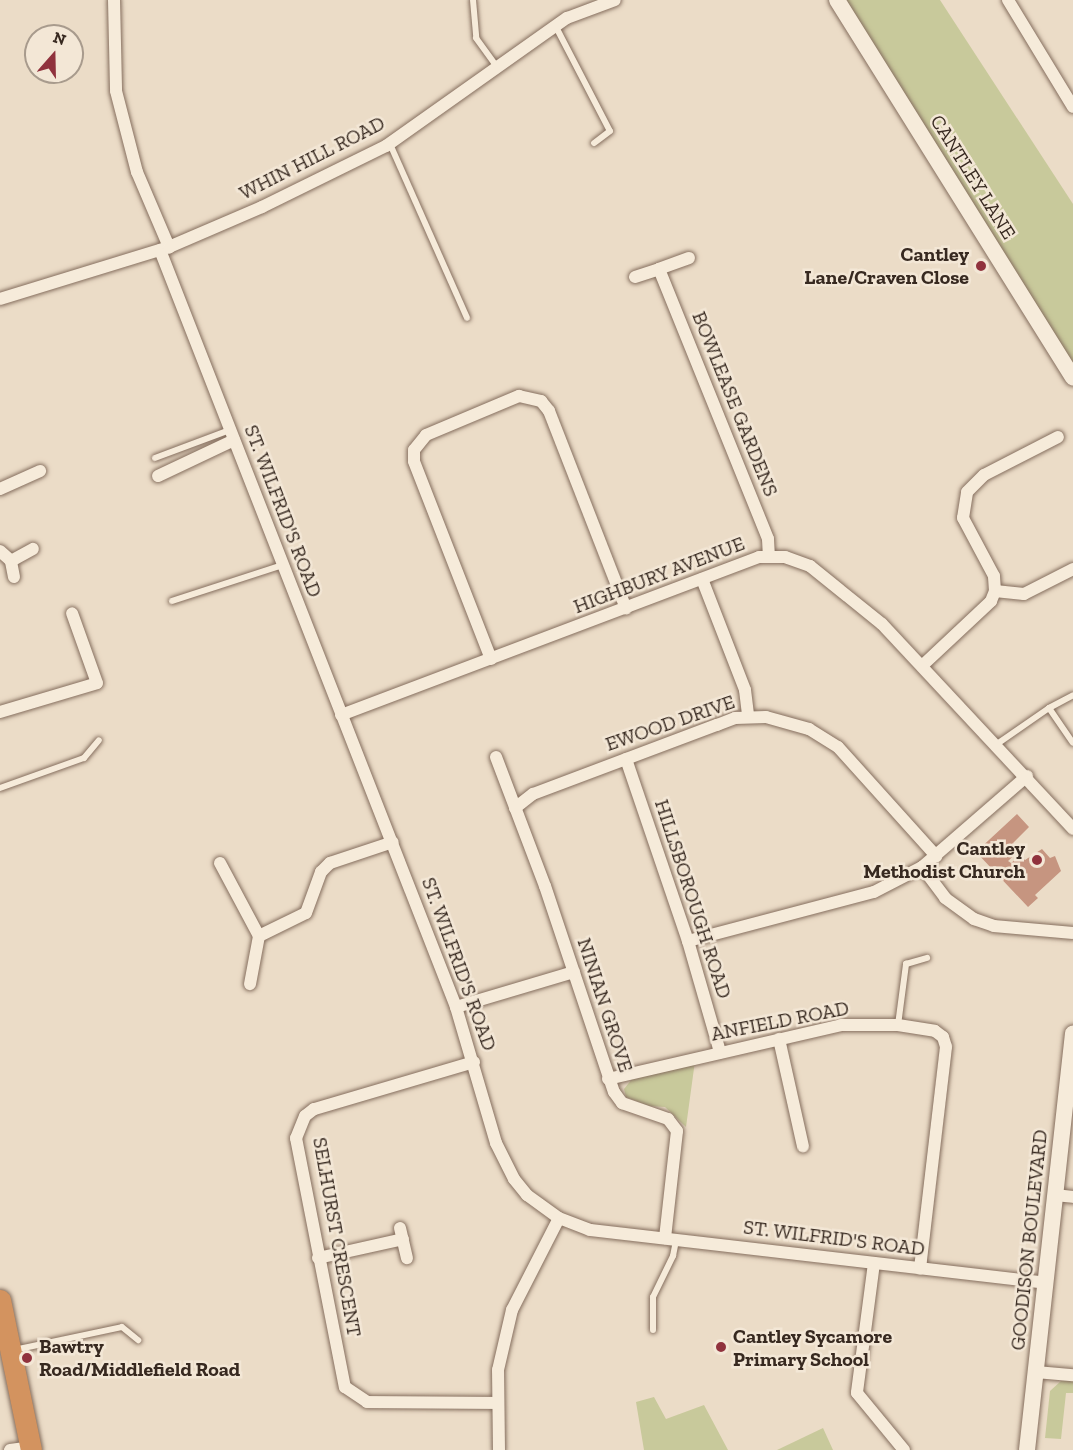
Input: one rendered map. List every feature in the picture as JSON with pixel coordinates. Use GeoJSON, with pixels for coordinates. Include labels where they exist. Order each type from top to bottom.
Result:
{"type":"FeatureCollection","features":[{"type":"Feature","properties":{"kind":"highway"},"geometry":{"type":"LineString","coordinates":[[0,1300],[11,1350],[24,1449]]}},
{"type":"Feature","properties":{"kind":"main road","name":"CANTLEY LANE"},"geometry":{"type":"LineString","coordinates":[[837,0],[1073,377]]}},
{"type":"Feature","properties":{"kind":"main road","name":"GOODISON BOULEVARD"},"geometry":{"type":"LineString","coordinates":[[1027,1450],[1073,1034]]}},
{"type":"Feature","properties":{"kind":"street","name":"ST. WILFRID'S ROAD"},"geometry":{"type":"LineString","coordinates":[[114,0],[116,91],[137,172],[232,435],[456,1007],[503,1160],[527,1195],[559,1218],[590,1230],[1046,1283]]}},
{"type":"Feature","properties":{"kind":"street","name":"WHIN HILL ROAD"},"geometry":{"type":"LineString","coordinates":[[0,299],[164,249],[262,207],[390,143],[555,26],[615,0]]}},
{"type":"Feature","properties":{"kind":"street"},"geometry":{"type":"LineString","coordinates":[[1008,0],[1073,107]]}},
{"type":"Feature","properties":{"kind":"street"},"geometry":{"type":"LineString","coordinates":[[635,277],[689,258]]}},
{"type":"Feature","properties":{"kind":"street","name":"BOWLEASE GARDENS"},"geometry":{"type":"LineString","coordinates":[[659,269],[768,539],[769,556]]}},
{"type":"Feature","properties":{"kind":"street"},"geometry":{"type":"LineString","coordinates":[[491,659],[414,461],[414,450],[426,435],[519,396],[541,401],[549,411],[626,608]]}},
{"type":"Feature","properties":{"kind":"street"},"geometry":{"type":"LineString","coordinates":[[158,476],[232,435]]}},
{"type":"Feature","properties":{"kind":"street"},"geometry":{"type":"LineString","coordinates":[[924,664],[991,601],[995,591],[994,576],[963,518],[967,492],[984,474],[1058,437]]}},
{"type":"Feature","properties":{"kind":"street"},"geometry":{"type":"LineString","coordinates":[[0,489],[40,471]]}},
{"type":"Feature","properties":{"kind":"street"},"geometry":{"type":"LineString","coordinates":[[11,561],[33,549]]}},
{"type":"Feature","properties":{"kind":"street"},"geometry":{"type":"LineString","coordinates":[[0,551],[11,561],[14,577]]}},
{"type":"Feature","properties":{"kind":"street","name":"HIGHBURY AVENUE"},"geometry":{"type":"LineString","coordinates":[[341,715],[769,556],[810,566],[882,624],[924,664],[1052,802]]}},
{"type":"Feature","properties":{"kind":"street"},"geometry":{"type":"LineString","coordinates":[[995,591],[1024,594],[1073,569]]}},
{"type":"Feature","properties":{"kind":"street"},"geometry":{"type":"LineString","coordinates":[[702,579],[745,690],[748,716]]}},
{"type":"Feature","properties":{"kind":"street"},"geometry":{"type":"LineString","coordinates":[[0,712],[97,683],[72,613]]}},
{"type":"Feature","properties":{"kind":"street","name":"EWOOD DRIVE"},"geometry":{"type":"LineString","coordinates":[[515,808],[533,794],[748,716],[789,722],[832,743],[936,856]]}},
{"type":"Feature","properties":{"kind":"street","name":"NINIAN GROVE"},"geometry":{"type":"LineString","coordinates":[[496,757],[574,972],[608,1078],[622,1103],[668,1119],[677,1131],[671,1238]]}},
{"type":"Feature","properties":{"kind":"street","name":"HILLSBOROUGH ROAD"},"geometry":{"type":"LineString","coordinates":[[626,759],[688,941],[720,1052]]}},
{"type":"Feature","properties":{"kind":"street"},"geometry":{"type":"LineString","coordinates":[[688,941],[848,900],[922,867],[1027,776]]}},
{"type":"Feature","properties":{"kind":"street"},"geometry":{"type":"LineString","coordinates":[[1052,802],[1073,815]]}},
{"type":"Feature","properties":{"kind":"street"},"geometry":{"type":"LineString","coordinates":[[1052,802],[1073,829]]}},
{"type":"Feature","properties":{"kind":"street"},"geometry":{"type":"LineString","coordinates":[[259,936],[306,913],[321,872],[330,862],[393,842]]}},
{"type":"Feature","properties":{"kind":"street"},"geometry":{"type":"LineString","coordinates":[[220,862],[259,936],[250,984]]}},
{"type":"Feature","properties":{"kind":"street"},"geometry":{"type":"LineString","coordinates":[[922,867],[945,898],[974,919],[994,926],[1073,933]]}},
{"type":"Feature","properties":{"kind":"street"},"geometry":{"type":"LineString","coordinates":[[456,1007],[574,972]]}},
{"type":"Feature","properties":{"kind":"street","name":"ANFIELD ROAD"},"geometry":{"type":"LineString","coordinates":[[608,1078],[841,1025],[898,1024],[935,1031],[943,1037],[946,1047],[920,1268]]}},
{"type":"Feature","properties":{"kind":"street"},"geometry":{"type":"LineString","coordinates":[[779,1039],[803,1146]]}},
{"type":"Feature","properties":{"kind":"street","name":"SELHURST CRESCENT"},"geometry":{"type":"LineString","coordinates":[[474,1062],[314,1109],[305,1116],[296,1138],[345,1387],[354,1396],[367,1402],[498,1403]]}},
{"type":"Feature","properties":{"kind":"street"},"geometry":{"type":"LineString","coordinates":[[1055,1195],[1073,1197]]}},
{"type":"Feature","properties":{"kind":"street"},"geometry":{"type":"LineString","coordinates":[[499,1450],[498,1370],[512,1310],[559,1218]]}},
{"type":"Feature","properties":{"kind":"street"},"geometry":{"type":"LineString","coordinates":[[318,1258],[401,1233],[407,1258]]}},
{"type":"Feature","properties":{"kind":"street"},"geometry":{"type":"LineString","coordinates":[[874,1263],[857,1393],[904,1450]]}},
{"type":"Feature","properties":{"kind":"street"},"geometry":{"type":"LineString","coordinates":[[1036,1372],[1073,1375]]}},
{"type":"Feature","properties":{"kind":"lane"},"geometry":{"type":"LineString","coordinates":[[473,0],[476,38],[496,66]]}},
{"type":"Feature","properties":{"kind":"lane"},"geometry":{"type":"LineString","coordinates":[[555,26],[610,131],[594,143]]}},
{"type":"Feature","properties":{"kind":"lane"},"geometry":{"type":"LineString","coordinates":[[390,143],[467,318]]}},
{"type":"Feature","properties":{"kind":"lane"},"geometry":{"type":"LineString","coordinates":[[155,458],[232,435]]}},
{"type":"Feature","properties":{"kind":"lane"},"geometry":{"type":"LineString","coordinates":[[172,601],[283,565]]}},
{"type":"Feature","properties":{"kind":"lane"},"geometry":{"type":"LineString","coordinates":[[997,744],[1073,694]]}},
{"type":"Feature","properties":{"kind":"lane"},"geometry":{"type":"LineString","coordinates":[[1049,708],[1073,743]]}},
{"type":"Feature","properties":{"kind":"lane"},"geometry":{"type":"LineString","coordinates":[[0,789],[84,758],[99,740]]}},
{"type":"Feature","properties":{"kind":"lane"},"geometry":{"type":"LineString","coordinates":[[898,1024],[906,964],[927,958]]}},
{"type":"Feature","properties":{"kind":"lane"},"geometry":{"type":"LineString","coordinates":[[653,1330],[653,1297],[673,1256],[671,1238]]}},
{"type":"Feature","properties":{"kind":"lane"},"geometry":{"type":"LineString","coordinates":[[11,1350],[122,1327],[138,1340]]}},
{"type":"Feature","properties":{"kind":"green space"},"geometry":{"type":"Polygon","coordinates":[[[837,0],[940,0],[1073,204],[1073,371],[837,0]]]}},
{"type":"Feature","properties":{"kind":"green space"},"geometry":{"type":"Polygon","coordinates":[[[695,1061],[686,1127],[665,1107],[649,1106],[626,1097],[624,1089],[632,1079],[695,1061]]]}},
{"type":"Feature","properties":{"kind":"green space"},"geometry":{"type":"Polygon","coordinates":[[[1061,1381],[1073,1381],[1073,1393],[1066,1393],[1061,1439],[1045,1438],[1050,1391],[1061,1381]]]}},
{"type":"Feature","properties":{"kind":"green space"},"geometry":{"type":"Polygon","coordinates":[[[654,1397],[666,1419],[704,1405],[728,1450],[644,1450],[636,1402],[654,1397]]]}},
{"type":"Feature","properties":{"kind":"green space"},"geometry":{"type":"Polygon","coordinates":[[[823,1428],[833,1450],[777,1450],[823,1428]]]}},
{"type":"Feature","properties":{"kind":"building","name":"Cantley Methodist Church"},"geometry":{"type":"Polygon","coordinates":[[[1017,814],[1029,827],[1013,843],[1019,851],[1008,861],[1011,863],[1020,856],[1025,860],[1042,849],[1050,858],[1055,856],[1061,871],[1035,895],[1038,898],[1028,907],[976,852],[1017,814]]]}},
{"type":"Feature","properties":{"kind":"place","name":"Cantley Lane/Craven Close"},"geometry":{"type":"Point","coordinates":[981,266]}},
{"type":"Feature","properties":{"kind":"place","name":"Cantley Methodist Church"},"geometry":{"type":"Point","coordinates":[1037,860]}},
{"type":"Feature","properties":{"kind":"place","name":"Cantley Sycamore Primary School"},"geometry":{"type":"Point","coordinates":[721,1347]}},
{"type":"Feature","properties":{"kind":"place","name":"Bawtry Road/Middlefield Road"},"geometry":{"type":"Point","coordinates":[27,1358]}}]}
